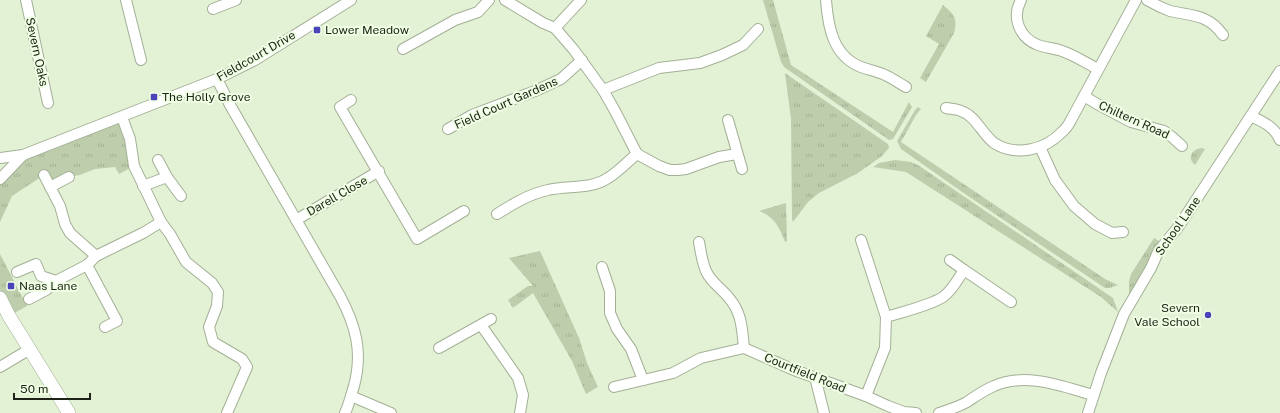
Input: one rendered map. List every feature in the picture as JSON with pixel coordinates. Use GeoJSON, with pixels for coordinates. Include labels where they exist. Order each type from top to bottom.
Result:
{"type":"FeatureCollection","features":[{"type":"Feature","properties":{"kind":"main road"},"geometry":{"type":"LineString","coordinates":[[0,298],[9,316],[70,413]]}},
{"type":"Feature","properties":{"kind":"street","name":"Severn Oaks"},"geometry":{"type":"LineString","coordinates":[[26,0],[48,103]]}},
{"type":"Feature","properties":{"kind":"street"},"geometry":{"type":"LineString","coordinates":[[126,0],[141,60]]}},
{"type":"Feature","properties":{"kind":"street"},"geometry":{"type":"LineString","coordinates":[[213,9],[236,0]]}},
{"type":"Feature","properties":{"kind":"street"},"geometry":{"type":"LineString","coordinates":[[402,49],[455,20],[478,12],[489,0]]}},
{"type":"Feature","properties":{"kind":"street"},"geometry":{"type":"LineString","coordinates":[[505,0],[543,23],[555,28],[582,60],[602,90],[615,111],[636,154],[670,170],[686,169],[718,157],[737,154]]}},
{"type":"Feature","properties":{"kind":"street"},"geometry":{"type":"LineString","coordinates":[[555,28],[581,0]]}},
{"type":"Feature","properties":{"kind":"street"},"geometry":{"type":"LineString","coordinates":[[826,0],[827,16],[832,36],[836,47],[844,57],[861,67],[884,74],[906,87]]}},
{"type":"Feature","properties":{"kind":"street"},"geometry":{"type":"LineString","coordinates":[[1021,0],[1017,11],[1017,20],[1019,28],[1027,38],[1039,46],[1063,51],[1098,69]]}},
{"type":"Feature","properties":{"kind":"street","name":"Chiltern Road"},"geometry":{"type":"LineString","coordinates":[[946,108],[962,111],[972,117],[994,142],[1007,149],[1028,150],[1040,147],[1063,132],[1071,120],[1136,0]]}},
{"type":"Feature","properties":{"kind":"street"},"geometry":{"type":"LineString","coordinates":[[1147,0],[1162,8],[1201,17],[1216,26],[1223,34]]}},
{"type":"Feature","properties":{"kind":"street","name":"Fieldcourt Drive"},"geometry":{"type":"LineString","coordinates":[[0,158],[23,156],[218,79],[255,60],[344,1]]}},
{"type":"Feature","properties":{"kind":"street"},"geometry":{"type":"LineString","coordinates":[[602,90],[659,68],[700,63],[722,55],[743,46],[758,29]]}},
{"type":"Feature","properties":{"kind":"street","name":"Field Court Gardens"},"geometry":{"type":"LineString","coordinates":[[448,129],[472,115],[535,91],[561,79],[582,60]]}},
{"type":"Feature","properties":{"kind":"street","name":"School Lane"},"geometry":{"type":"LineString","coordinates":[[1088,413],[1110,348],[1124,314],[1151,268],[1158,252],[1179,226],[1280,71]]}},
{"type":"Feature","properties":{"kind":"street"},"geometry":{"type":"LineString","coordinates":[[218,79],[230,106],[340,296],[352,321],[356,334],[358,362],[356,377],[345,413]]}},
{"type":"Feature","properties":{"kind":"street","name":"Chiltern Road"},"geometry":{"type":"LineString","coordinates":[[1084,96],[1132,122],[1164,131],[1182,146]]}},
{"type":"Feature","properties":{"kind":"street","name":"Darell Close"},"geometry":{"type":"LineString","coordinates":[[351,100],[340,107],[379,171],[417,239],[464,211]]}},
{"type":"Feature","properties":{"kind":"street"},"geometry":{"type":"LineString","coordinates":[[1251,116],[1266,123],[1274,130],[1280,140]]}},
{"type":"Feature","properties":{"kind":"street"},"geometry":{"type":"LineString","coordinates":[[122,117],[130,139],[134,166],[161,222],[170,234],[186,262],[212,283],[218,292],[217,306],[209,327],[213,342],[242,359],[247,367],[227,413]]}},
{"type":"Feature","properties":{"kind":"street"},"geometry":{"type":"LineString","coordinates":[[728,120],[742,169]]}},
{"type":"Feature","properties":{"kind":"street"},"geometry":{"type":"LineString","coordinates":[[1040,147],[1055,180],[1074,206],[1083,215],[1100,227],[1112,233],[1123,232]]}},
{"type":"Feature","properties":{"kind":"street"},"geometry":{"type":"LineString","coordinates":[[497,214],[523,198],[547,190],[582,187],[596,184],[608,179],[636,154]]}},
{"type":"Feature","properties":{"kind":"street","name":"Fieldcourt Drive"},"geometry":{"type":"LineString","coordinates":[[0,179],[23,156]]}},
{"type":"Feature","properties":{"kind":"street"},"geometry":{"type":"LineString","coordinates":[[158,160],[167,177],[181,196]]}},
{"type":"Feature","properties":{"kind":"street","name":"Darell Close"},"geometry":{"type":"LineString","coordinates":[[296,220],[379,171]]}},
{"type":"Feature","properties":{"kind":"street"},"geometry":{"type":"LineString","coordinates":[[44,175],[60,206],[65,224],[70,233],[96,256]]}},
{"type":"Feature","properties":{"kind":"street"},"geometry":{"type":"LineString","coordinates":[[50,187],[70,177]]}},
{"type":"Feature","properties":{"kind":"street"},"geometry":{"type":"LineString","coordinates":[[143,186],[167,177]]}},
{"type":"Feature","properties":{"kind":"street"},"geometry":{"type":"LineString","coordinates":[[30,299],[46,290],[56,280],[87,265],[96,256],[161,222]]}},
{"type":"Feature","properties":{"kind":"street"},"geometry":{"type":"LineString","coordinates":[[861,240],[886,317],[885,348],[866,396]]}},
{"type":"Feature","properties":{"kind":"street"},"geometry":{"type":"LineString","coordinates":[[614,387],[673,373],[701,358],[744,348],[742,323],[737,309],[729,298],[713,283],[706,272],[699,242]]}},
{"type":"Feature","properties":{"kind":"street"},"geometry":{"type":"LineString","coordinates":[[950,260],[1011,302]]}},
{"type":"Feature","properties":{"kind":"street"},"geometry":{"type":"LineString","coordinates":[[18,272],[36,264],[41,276],[56,280]]}},
{"type":"Feature","properties":{"kind":"street"},"geometry":{"type":"LineString","coordinates":[[87,265],[117,321],[105,327]]}},
{"type":"Feature","properties":{"kind":"street"},"geometry":{"type":"LineString","coordinates":[[602,267],[610,291],[610,313],[617,329],[631,349],[643,380]]}},
{"type":"Feature","properties":{"kind":"street"},"geometry":{"type":"LineString","coordinates":[[886,317],[933,302],[943,297],[950,290],[964,270]]}},
{"type":"Feature","properties":{"kind":"street"},"geometry":{"type":"LineString","coordinates":[[439,348],[490,319]]}},
{"type":"Feature","properties":{"kind":"street"},"geometry":{"type":"LineString","coordinates":[[481,325],[518,378],[523,395],[520,413]]}},
{"type":"Feature","properties":{"kind":"street","name":"Courtfield Road"},"geometry":{"type":"LineString","coordinates":[[744,348],[904,412],[916,413]]}},
{"type":"Feature","properties":{"kind":"street"},"geometry":{"type":"LineString","coordinates":[[0,367],[30,349]]}},
{"type":"Feature","properties":{"kind":"street"},"geometry":{"type":"LineString","coordinates":[[815,377],[824,413]]}},
{"type":"Feature","properties":{"kind":"street"},"geometry":{"type":"LineString","coordinates":[[939,413],[966,402],[993,386],[1007,381],[1023,379],[1047,382],[1093,395]]}},
{"type":"Feature","properties":{"kind":"street"},"geometry":{"type":"LineString","coordinates":[[351,396],[391,413]]}},
{"type":"Feature","properties":{"kind":"green space"},"geometry":{"type":"Polygon","coordinates":[[[763,0],[773,0],[791,65],[893,132],[909,102],[912,107],[893,139],[889,140],[784,67],[781,62],[763,0]]]}},
{"type":"Feature","properties":{"kind":"green space"},"geometry":{"type":"Polygon","coordinates":[[[943,5],[950,11],[956,24],[954,33],[926,82],[920,78],[939,44],[926,36],[943,5]]]}},
{"type":"Feature","properties":{"kind":"green space"},"geometry":{"type":"Polygon","coordinates":[[[785,73],[888,144],[889,148],[882,156],[858,173],[819,193],[808,202],[793,222],[791,119],[785,73]]]}},
{"type":"Feature","properties":{"kind":"green space"},"geometry":{"type":"Polygon","coordinates":[[[918,107],[921,109],[901,142],[1105,279],[1118,285],[1105,288],[901,149],[897,141],[918,107]]]}},
{"type":"Feature","properties":{"kind":"green space"},"geometry":{"type":"Polygon","coordinates":[[[122,117],[134,166],[119,174],[115,167],[95,169],[80,175],[69,177],[52,186],[44,175],[12,196],[0,222],[0,179],[23,155],[122,117]]]}},
{"type":"Feature","properties":{"kind":"green space"},"geometry":{"type":"Polygon","coordinates":[[[1201,148],[1205,149],[1195,165],[1191,160],[1191,155],[1193,152],[1201,148]]]}},
{"type":"Feature","properties":{"kind":"green space"},"geometry":{"type":"Polygon","coordinates":[[[895,160],[911,162],[918,165],[1113,298],[1118,312],[1101,297],[906,172],[873,167],[879,163],[895,160]]]}},
{"type":"Feature","properties":{"kind":"green space"},"geometry":{"type":"Polygon","coordinates":[[[786,203],[787,241],[785,242],[776,223],[769,216],[759,211],[786,203]]]}},
{"type":"Feature","properties":{"kind":"green space"},"geometry":{"type":"Polygon","coordinates":[[[1154,238],[1161,242],[1129,295],[1129,281],[1131,274],[1154,238]]]}},
{"type":"Feature","properties":{"kind":"green space"},"geometry":{"type":"Polygon","coordinates":[[[540,251],[579,338],[587,363],[598,387],[586,394],[572,361],[533,293],[513,308],[508,300],[528,286],[533,286],[509,258],[540,251]]]}},
{"type":"Feature","properties":{"kind":"green space"},"geometry":{"type":"Polygon","coordinates":[[[0,254],[27,306],[9,316],[0,298],[0,254]]]}},
{"type":"Feature","properties":{"kind":"place","name":"Lower Meadow"},"geometry":{"type":"Point","coordinates":[317,30]}},
{"type":"Feature","properties":{"kind":"place","name":"The Holly Grove"},"geometry":{"type":"Point","coordinates":[154,97]}},
{"type":"Feature","properties":{"kind":"place","name":"Naas Lane"},"geometry":{"type":"Point","coordinates":[11,286]}},
{"type":"Feature","properties":{"kind":"place","name":"Severn Vale School"},"geometry":{"type":"Point","coordinates":[1208,315]}}]}
